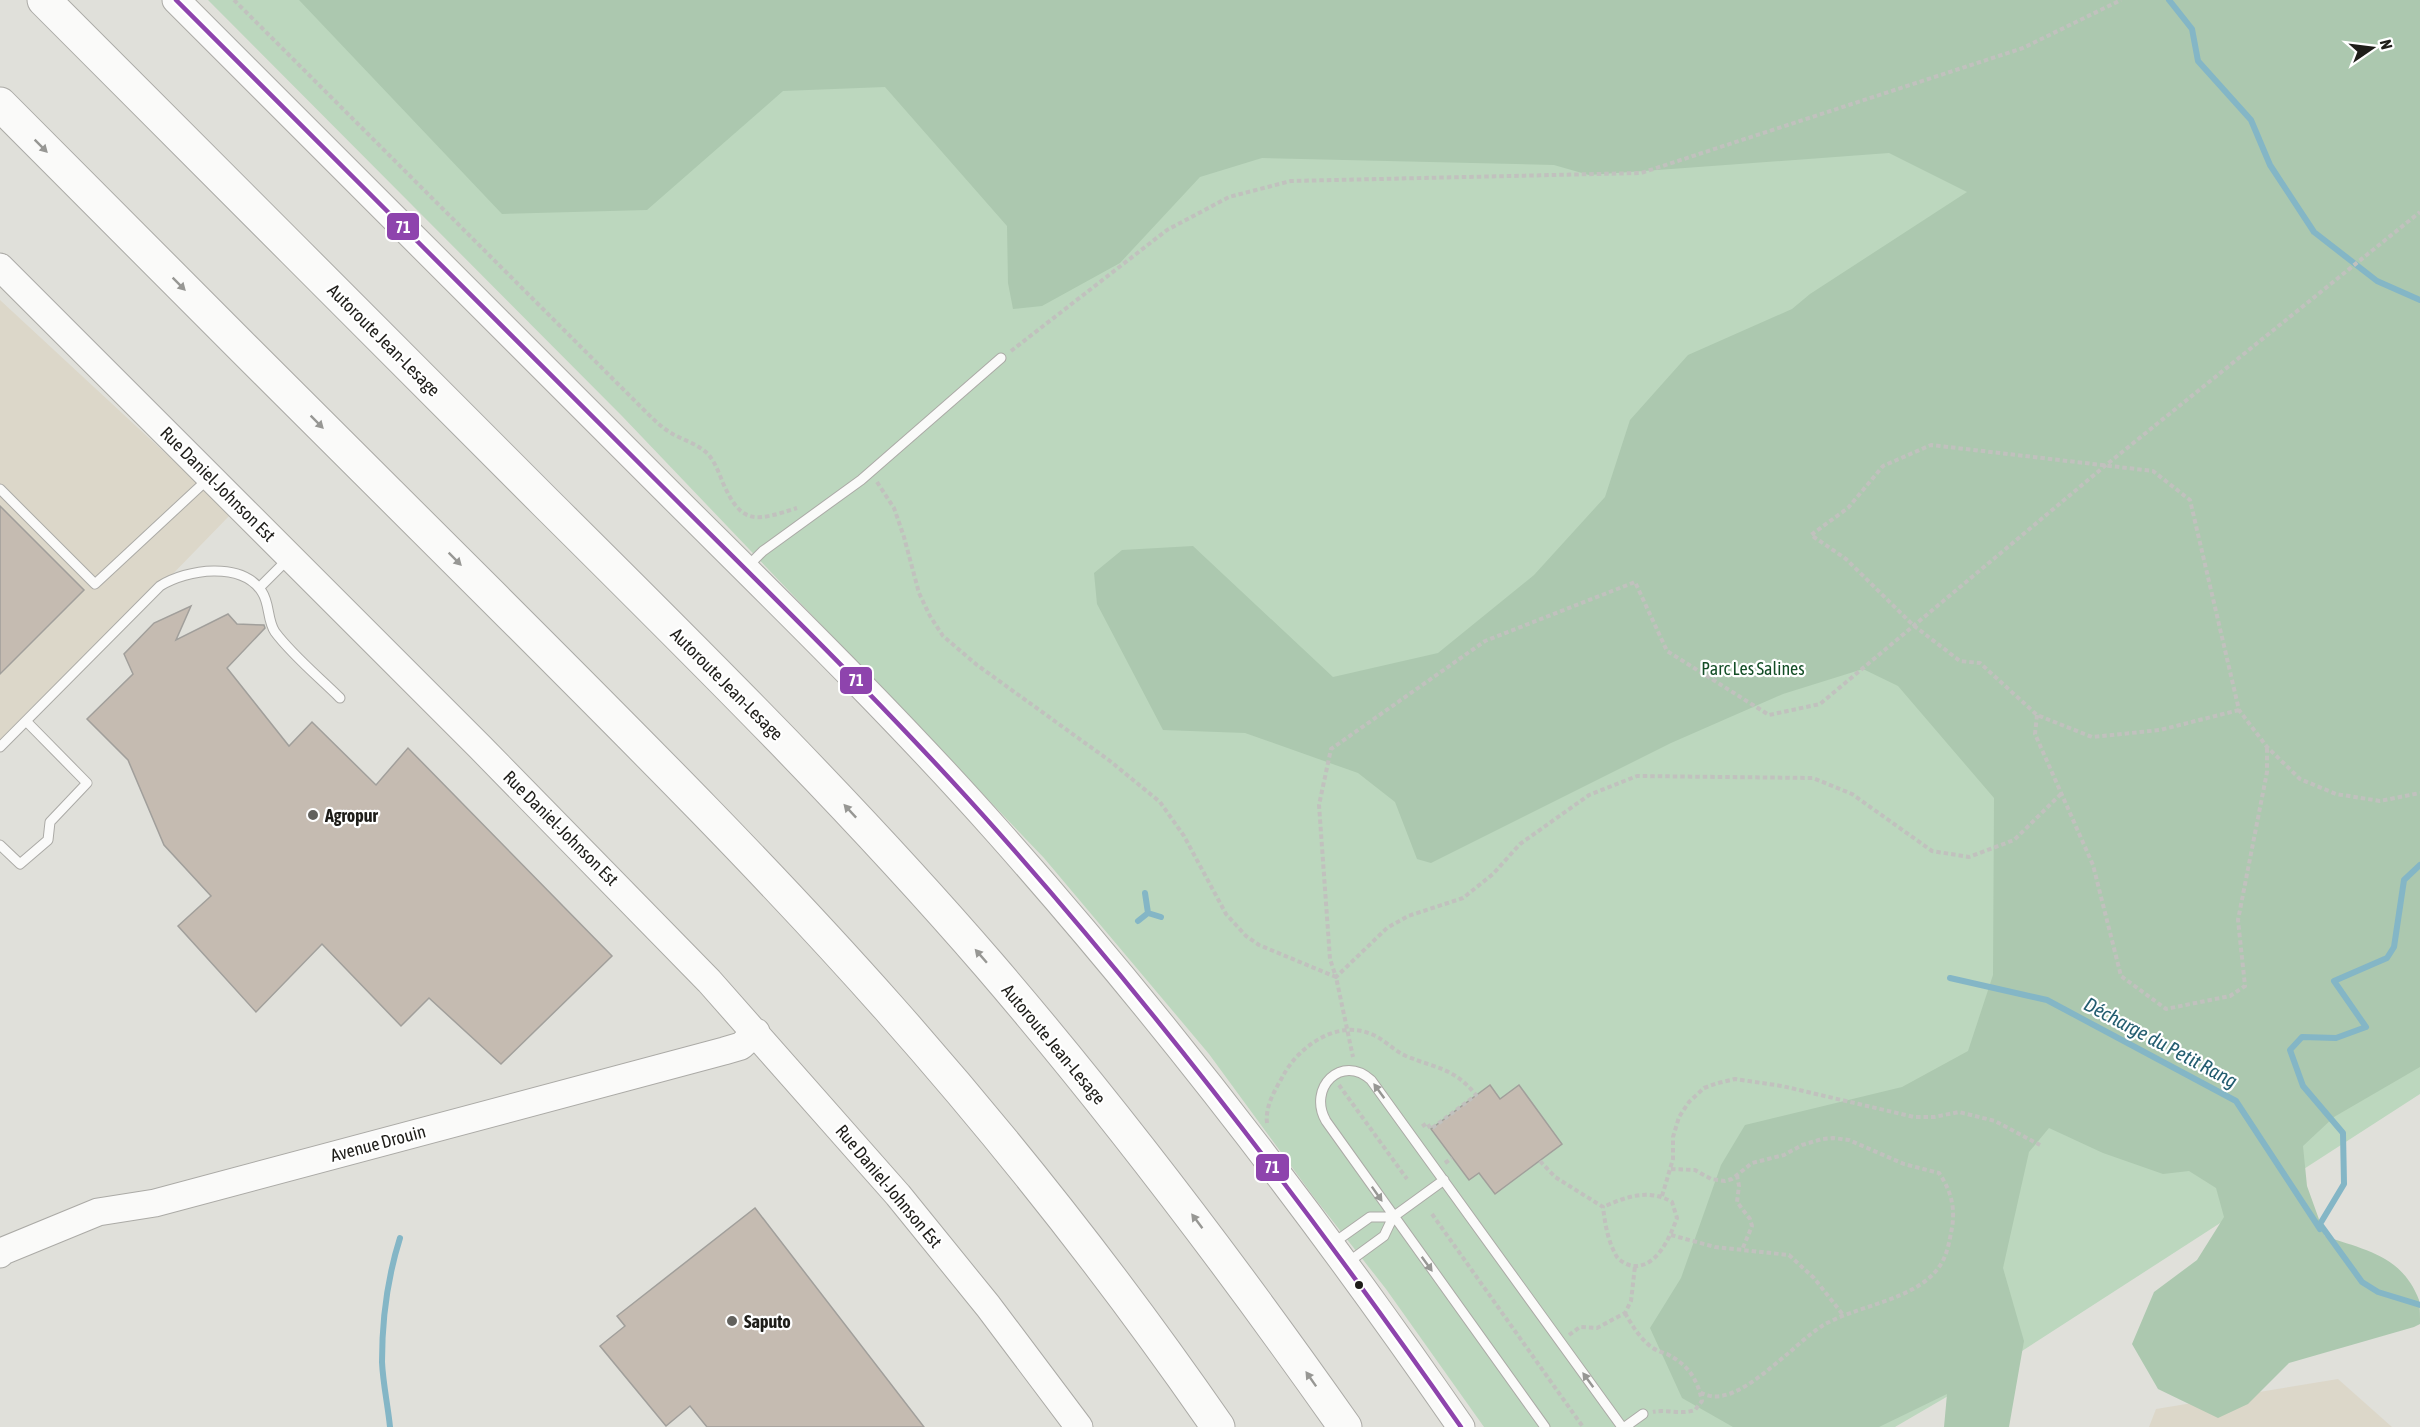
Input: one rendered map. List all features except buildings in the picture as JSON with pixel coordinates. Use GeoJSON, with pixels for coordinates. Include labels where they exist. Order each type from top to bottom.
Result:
{"type":"FeatureCollection","features":[{"type":"Feature","properties":{"kind":"highway","name":"Autoroute Jean-Lesage"},"geometry":{"type":"LineString","coordinates":[[44,0],[764,720],[874,837],[1014,994],[1155,1167],[1232,1268],[1345,1427]]}},
{"type":"Feature","properties":{"kind":"highway"},"geometry":{"type":"LineString","coordinates":[[0,104],[676,781],[832,945],[924,1047],[1018,1161],[1132,1307],[1218,1427]]}},
{"type":"Feature","properties":{"kind":"street"},"geometry":{"type":"LineString","coordinates":[[176,0],[745,569],[946,775],[1063,906],[1213,1088],[1338,1255],[1461,1427]]}},
{"type":"Feature","properties":{"kind":"street","name":"Rue Daniel-Johnson Est"},"geometry":{"type":"LineString","coordinates":[[0,269],[291,556],[626,895],[756,1032],[933,1237],[1079,1427]]}},
{"type":"Feature","properties":{"kind":"street","name":"Avenue Drouin"},"geometry":{"type":"LineString","coordinates":[[0,1254],[98,1212],[155,1203],[724,1051],[741,1046],[756,1032]]}},
{"type":"Feature","properties":{"kind":"lane"},"geometry":{"type":"LineString","coordinates":[[745,569],[763,551],[877,467],[1002,358]]}},
{"type":"Feature","properties":{"kind":"lane"},"geometry":{"type":"LineString","coordinates":[[0,489],[95,584],[211,477]]}},
{"type":"Feature","properties":{"kind":"lane"},"geometry":{"type":"LineString","coordinates":[[259,588],[291,556]]}},
{"type":"Feature","properties":{"kind":"lane"},"geometry":{"type":"LineString","coordinates":[[0,747],[155,591],[166,583],[188,575],[214,571],[238,575],[259,588],[265,598],[274,630],[340,698]]}},
{"type":"Feature","properties":{"kind":"lane"},"geometry":{"type":"LineString","coordinates":[[0,845],[20,864],[48,840],[50,822],[87,783],[26,721]]}},
{"type":"Feature","properties":{"kind":"lane"},"geometry":{"type":"LineString","coordinates":[[1545,1427],[1393,1217],[1322,1114],[1323,1086],[1333,1076],[1353,1070],[1365,1075],[1623,1427],[1643,1414]]}},
{"type":"Feature","properties":{"kind":"lane"},"geometry":{"type":"LineString","coordinates":[[1338,1255],[1384,1236],[1393,1217],[1444,1180]]}},
{"type":"Feature","properties":{"kind":"lane"},"geometry":{"type":"LineString","coordinates":[[1338,1255],[1370,1217],[1393,1217]]}},
{"type":"Feature","properties":{"kind":"path"},"geometry":{"type":"LineString","coordinates":[[234,0],[650,416],[667,431],[706,452],[714,462],[732,502],[740,512],[758,517],[778,514],[802,506]]}},
{"type":"Feature","properties":{"kind":"path"},"geometry":{"type":"LineString","coordinates":[[1002,358],[1167,230],[1229,196],[1291,181],[1641,173],[2023,48],[2121,0]]}},
{"type":"Feature","properties":{"kind":"path"},"geometry":{"type":"LineString","coordinates":[[1354,1059],[1336,977],[1330,960],[1319,805],[1331,749],[1485,642],[1635,582],[1667,651],[1769,715],[1820,704],[2106,465],[2420,212]]}},
{"type":"Feature","properties":{"kind":"path"},"geometry":{"type":"LineString","coordinates":[[2239,710],[2160,730],[2092,737],[2037,715],[1980,663],[1960,661],[1913,625],[1846,559],[1811,536],[1848,508],[1883,466],[1931,445],[2153,471],[2190,500],[2239,710],[2267,747],[2300,779],[2336,794],[2380,801],[2420,793]]}},
{"type":"Feature","properties":{"kind":"path"},"geometry":{"type":"LineString","coordinates":[[875,480],[894,508],[919,593],[943,636],[977,665],[1110,761],[1160,802],[1184,836],[1226,914],[1246,936],[1259,945],[1336,977]]}},
{"type":"Feature","properties":{"kind":"path"},"geometry":{"type":"LineString","coordinates":[[2037,715],[2035,734],[2093,865],[2121,976],[2166,1009],[2230,996],[2245,986],[2238,920],[2267,772],[2267,747]]}},
{"type":"Feature","properties":{"kind":"path"},"geometry":{"type":"LineString","coordinates":[[1336,977],[1387,928],[1408,916],[1463,898],[1493,874],[1520,844],[1589,795],[1637,776],[1813,778],[1852,794],[1932,851],[1970,857],[2013,840],[2061,794]]}},
{"type":"Feature","properties":{"kind":"path"},"geometry":{"type":"LineString","coordinates":[[1270,1130],[1266,1117],[1270,1099],[1293,1059],[1320,1039],[1362,1030],[1404,1055],[1459,1076],[1476,1095],[1431,1129],[1427,1123]]}},
{"type":"Feature","properties":{"kind":"path"},"geometry":{"type":"LineString","coordinates":[[1662,1196],[1671,1169],[1673,1137],[1679,1117],[1704,1089],[1735,1078],[1782,1086],[1914,1117],[1934,1117],[1959,1112],[1995,1121],[2040,1145]]}},
{"type":"Feature","properties":{"kind":"path"},"geometry":{"type":"LineString","coordinates":[[1339,1084],[1407,1179]]}},
{"type":"Feature","properties":{"kind":"path"},"geometry":{"type":"LineString","coordinates":[[1671,1169],[1695,1170],[1711,1179],[1725,1181],[1732,1179],[1752,1163],[1784,1155],[1802,1145],[1822,1139],[1849,1140],[1904,1164],[1939,1173],[1949,1186],[1954,1206],[1953,1225],[1948,1246],[1940,1266],[1928,1280],[1910,1290],[1822,1326],[1745,1387],[1720,1397],[1705,1396],[1700,1392]]}},
{"type":"Feature","properties":{"kind":"path"},"geometry":{"type":"LineString","coordinates":[[1540,1161],[1555,1177],[1603,1207],[1610,1242],[1618,1259],[1630,1266],[1641,1266],[1652,1261],[1671,1235],[1677,1218],[1672,1202],[1662,1196],[1630,1196],[1603,1207]]}},
{"type":"Feature","properties":{"kind":"path"},"geometry":{"type":"LineString","coordinates":[[1737,1174],[1739,1186],[1737,1202],[1750,1219],[1752,1226],[1742,1251]]}},
{"type":"Feature","properties":{"kind":"path"},"geometry":{"type":"LineString","coordinates":[[1432,1215],[1583,1427]]}},
{"type":"Feature","properties":{"kind":"path"},"geometry":{"type":"LineString","coordinates":[[1671,1235],[1703,1245],[1789,1255],[1814,1278],[1844,1316]]}},
{"type":"Feature","properties":{"kind":"path"},"geometry":{"type":"LineString","coordinates":[[1581,1327],[1597,1328],[1625,1313],[1631,1301],[1635,1266]]}},
{"type":"Feature","properties":{"kind":"path"},"geometry":{"type":"LineString","coordinates":[[1625,1313],[1647,1344],[1681,1362],[1692,1372],[1702,1401],[1695,1410],[1689,1412],[1662,1410],[1643,1414]]}},
{"type":"Feature","properties":{"kind":"shaded area"},"geometry":{"type":"Polygon","coordinates":[[[0,300],[231,514],[0,752],[0,300]]]}},
{"type":"Feature","properties":{"kind":"shaded area"},"geometry":{"type":"Polygon","coordinates":[[[2338,1379],[2392,1427],[2149,1427],[2156,1409],[2338,1379]]]}},
{"type":"Feature","properties":{"kind":"green space","name":"Parc Les Salines"},"geometry":{"type":"Polygon","coordinates":[[[208,0],[2420,0],[2420,1094],[1991,1371],[1895,1427],[1484,1427],[1386,1289],[1313,1196],[1209,1054],[1044,858],[622,416],[208,0]]]}},
{"type":"Feature","properties":{"kind":"green space"},"geometry":{"type":"Polygon","coordinates":[[[299,0],[2420,0],[2420,1067],[2334,1117],[2303,1146],[2307,1186],[2325,1236],[2380,1256],[2403,1273],[2419,1300],[2420,1324],[2289,1363],[2248,1404],[2218,1418],[2158,1389],[2132,1344],[2154,1292],[2197,1260],[2224,1217],[2216,1188],[2189,1171],[2163,1174],[2103,1153],[2049,1128],[2029,1152],[2003,1268],[2024,1341],[2009,1427],[1944,1427],[1947,1394],[1879,1427],[1733,1427],[1682,1398],[1650,1328],[1681,1278],[1721,1165],[1745,1125],[1902,1087],[1968,1051],[1993,975],[1994,798],[1898,686],[1863,669],[1783,694],[1671,743],[1431,863],[1417,859],[1395,802],[1358,773],[1245,733],[1163,730],[1097,604],[1094,573],[1122,550],[1193,546],[1333,677],[1438,653],[1534,575],[1605,497],[1630,420],[1688,355],[1792,309],[1810,294],[1967,192],[1889,153],[1589,175],[1554,165],[1262,158],[1200,177],[1120,263],[1042,306],[1013,309],[1008,283],[1007,226],[885,87],[783,91],[647,210],[502,214],[299,0]]]}},
{"type":"Feature","properties":{"kind":"waterway"},"geometry":{"type":"LineString","coordinates":[[2169,0],[2192,29],[2198,61],[2251,120],[2270,165],[2314,232],[2377,281],[2420,300]]}},
{"type":"Feature","properties":{"kind":"waterway"},"geometry":{"type":"LineString","coordinates":[[2420,865],[2404,880],[2394,947],[2387,958],[2334,981],[2366,1027],[2336,1038],[2302,1037],[2290,1050],[2303,1086],[2343,1133],[2344,1184],[2320,1224],[2362,1282],[2378,1292],[2420,1305]]}},
{"type":"Feature","properties":{"kind":"waterway","name":"Décharge du Petit Rang"},"geometry":{"type":"LineString","coordinates":[[1145,893],[1148,913],[1161,917]]}},
{"type":"Feature","properties":{"kind":"waterway"},"geometry":{"type":"LineString","coordinates":[[1138,921],[1148,913]]}},
{"type":"Feature","properties":{"kind":"waterway","name":"Décharge du Petit Rang"},"geometry":{"type":"LineString","coordinates":[[1950,978],[2047,1000],[2236,1101],[2320,1229]]}},
{"type":"Feature","properties":{"kind":"waterway"},"geometry":{"type":"LineString","coordinates":[[390,1427],[382,1362],[383,1330],[386,1299],[400,1238]]}},
{"type":"Feature","properties":{"kind":"transit line","name":"71"},"geometry":{"type":"LineString","coordinates":[[176,0],[829,653],[957,786],[1060,903],[1180,1049],[1295,1198],[1461,1427]]}},
{"type":"Feature","properties":{"kind":"place","name":"Agropur"},"geometry":{"type":"Point","coordinates":[313,815]}},
{"type":"Feature","properties":{"kind":"place","name":"Saputo"},"geometry":{"type":"Point","coordinates":[732,1321]}}]}
